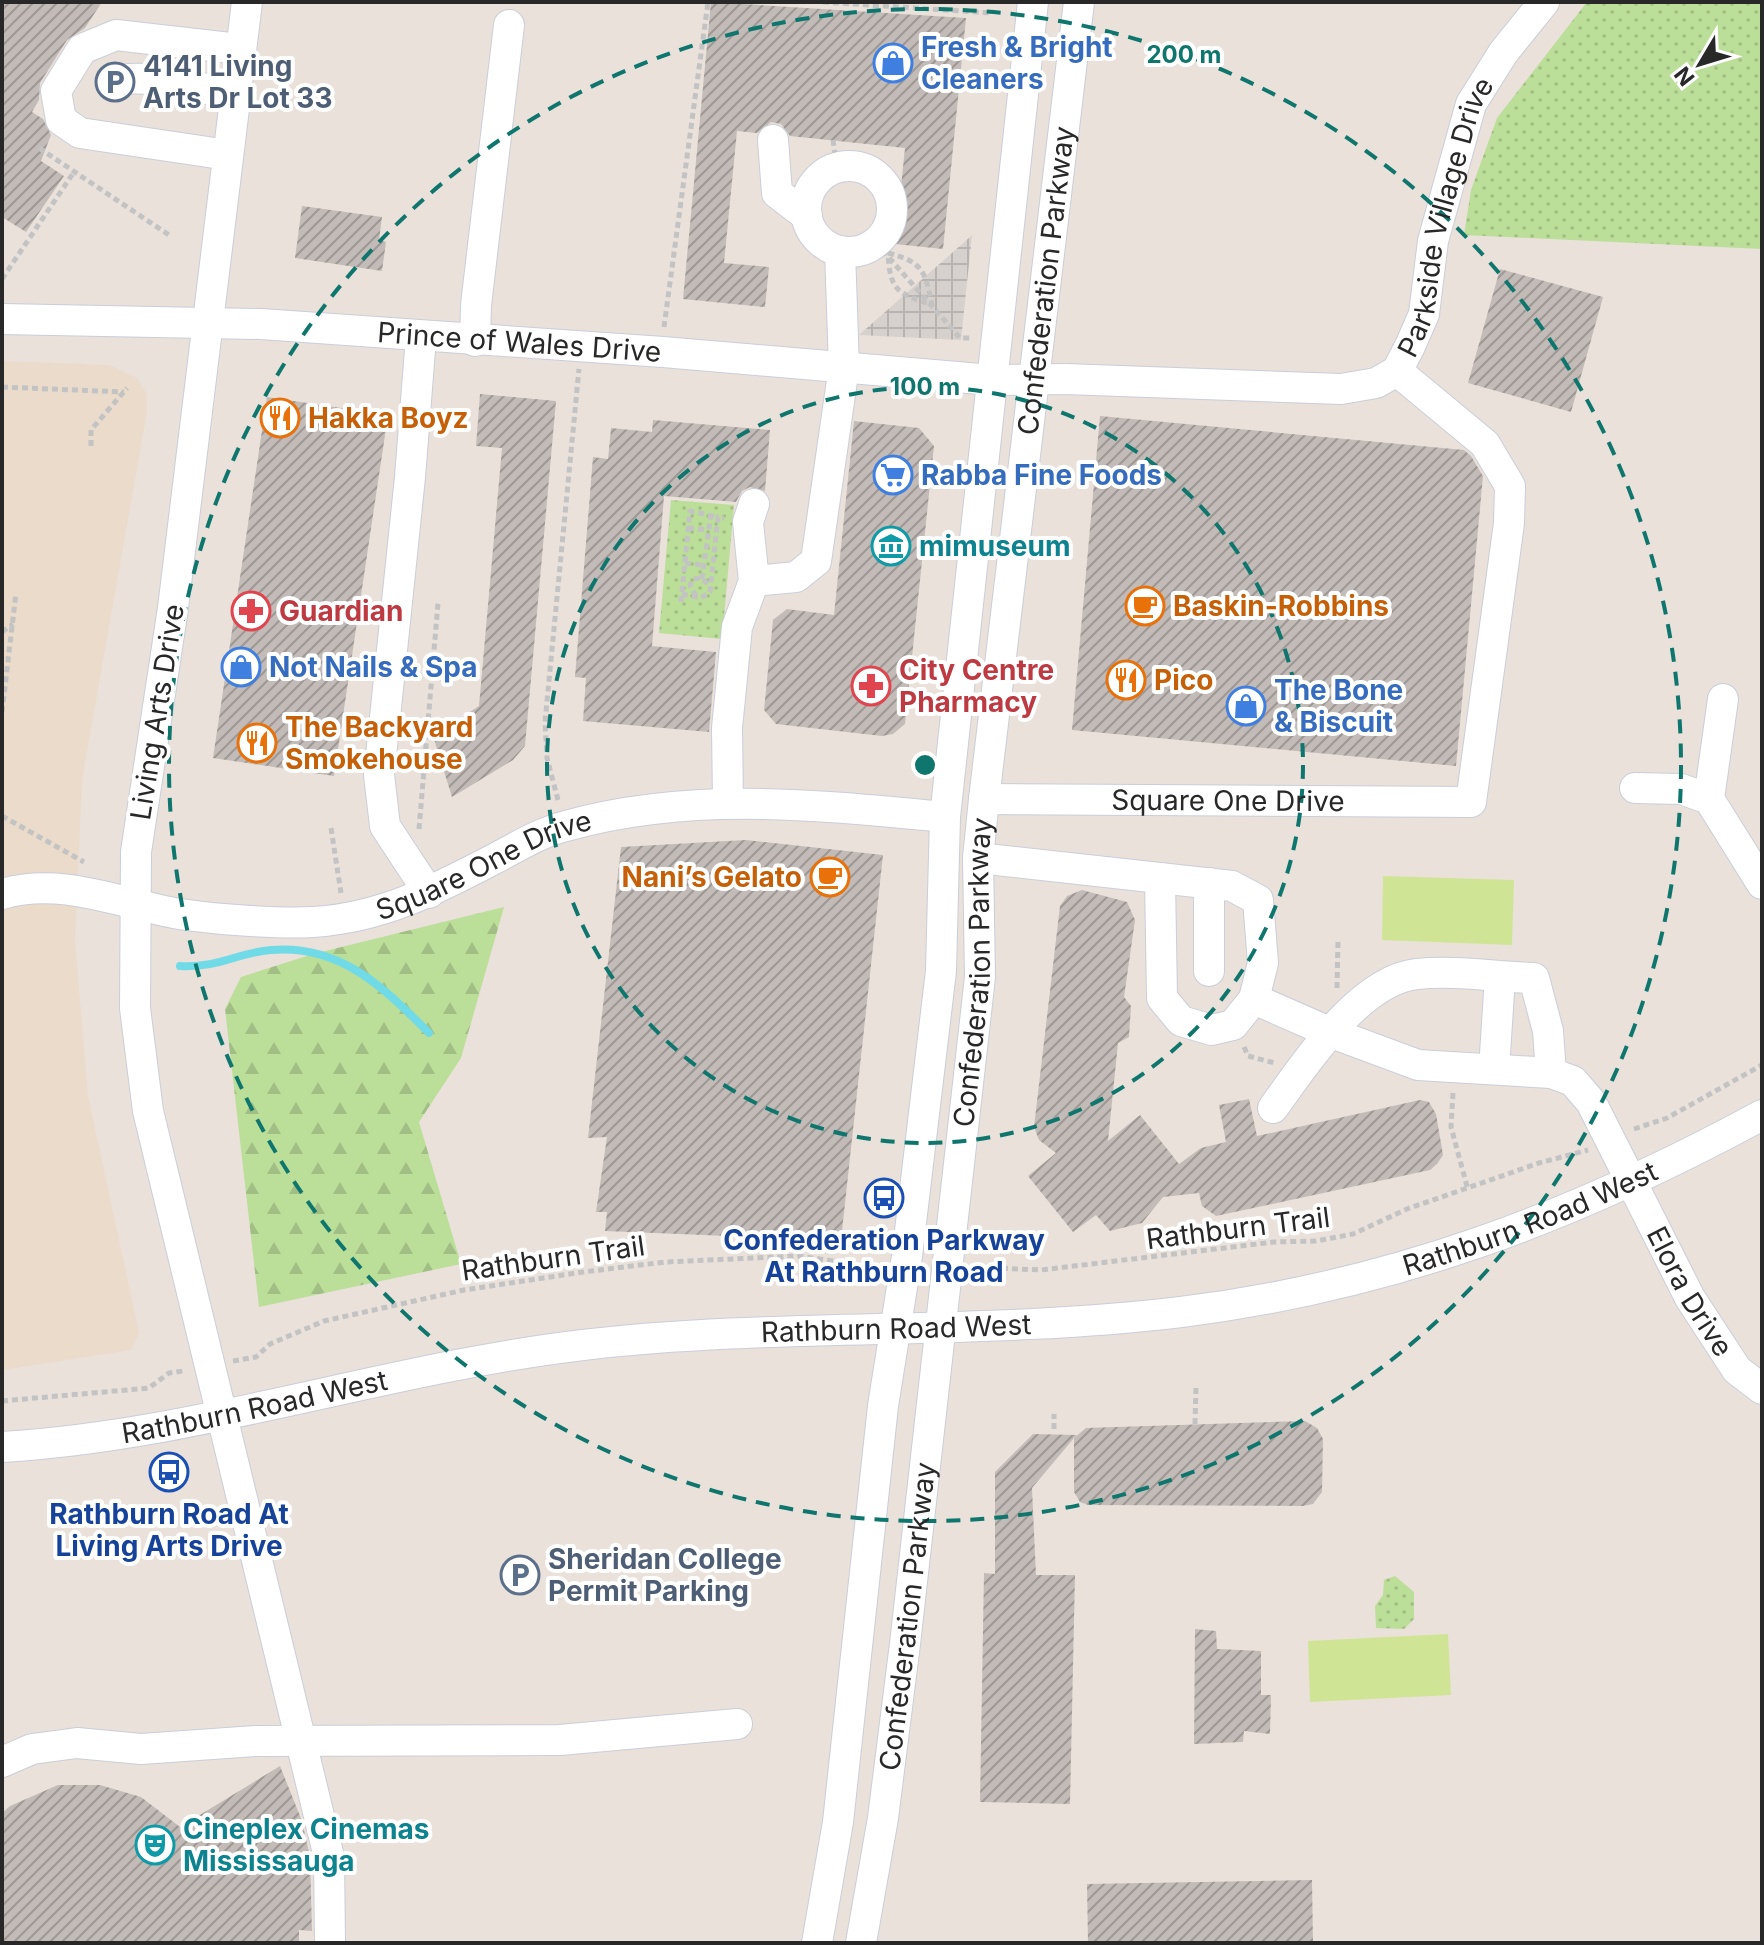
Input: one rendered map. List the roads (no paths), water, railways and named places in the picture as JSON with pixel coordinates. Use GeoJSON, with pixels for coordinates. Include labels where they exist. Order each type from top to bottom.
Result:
{"type":"FeatureCollection","features":[{"type":"Feature","properties":{"kind":"street","name":"Living Arts Drive"},"geometry":{"type":"LineString","coordinates":[[247,2],[173,608],[136,852],[135,1008],[148,1111],[329,1857],[330,1943]]}},
{"type":"Feature","properties":{"kind":"street","name":"Confederation Parkway"},"geometry":{"type":"LineString","coordinates":[[817,1943],[838,1822],[883,1406],[907,1256],[941,971],[945,817],[1033,2]]}},
{"type":"Feature","properties":{"kind":"street","name":"Confederation Parkway"},"geometry":{"type":"LineString","coordinates":[[861,1943],[883,1818],[905,1644],[938,1328],[980,977],[978,858],[1079,2]]}},
{"type":"Feature","properties":{"kind":"street","name":"Parkside Village Drive"},"geometry":{"type":"LineString","coordinates":[[1035,381],[1341,389],[1376,383],[1397,371],[1424,314],[1433,241],[1471,104],[1503,53],[1544,2]]}},
{"type":"Feature","properties":{"kind":"street"},"geometry":{"type":"LineString","coordinates":[[475,341],[476,305],[509,25]]}},
{"type":"Feature","properties":{"kind":"street"},"geometry":{"type":"LineString","coordinates":[[228,155],[80,133],[61,120],[56,91],[82,49],[116,35],[239,49]]}},
{"type":"Feature","properties":{"kind":"street"},"geometry":{"type":"LineString","coordinates":[[115,82],[124,78],[144,79],[234,94]]}},
{"type":"Feature","properties":{"kind":"street"},"geometry":{"type":"LineString","coordinates":[[773,140],[777,193],[807,216]]}},
{"type":"Feature","properties":{"kind":"street"},"geometry":{"type":"LineString","coordinates":[[835,154],[866,170],[888,190],[892,218],[882,248],[840,251],[825,244],[813,232],[807,216],[808,199],[814,185],[835,154]]}},
{"type":"Feature","properties":{"kind":"street"},"geometry":{"type":"LineString","coordinates":[[754,581],[796,577],[816,561],[844,367],[840,251]]}},
{"type":"Feature","properties":{"kind":"street","name":"Prince of Wales Drive"},"geometry":{"type":"LineString","coordinates":[[2,319],[208,322],[663,352],[1035,381]]}},
{"type":"Feature","properties":{"kind":"street"},"geometry":{"type":"LineString","coordinates":[[421,337],[379,775],[385,826],[429,893]]}},
{"type":"Feature","properties":{"kind":"street","name":"Square One Drive"},"geometry":{"type":"LineString","coordinates":[[984,799],[1471,802],[1509,523],[1510,486],[1485,444],[1397,371]]}},
{"type":"Feature","properties":{"kind":"street"},"geometry":{"type":"LineString","coordinates":[[728,801],[727,728],[737,627],[754,581],[751,513]]}},
{"type":"Feature","properties":{"kind":"street"},"geometry":{"type":"LineString","coordinates":[[1709,799],[1723,699]]}},
{"type":"Feature","properties":{"kind":"street"},"geometry":{"type":"LineString","coordinates":[[1635,788],[1681,789],[1709,799],[1762,884]]}},
{"type":"Feature","properties":{"kind":"street","name":"Square One Drive"},"geometry":{"type":"LineString","coordinates":[[9,887],[80,890],[178,914],[311,922],[371,915],[429,893],[565,826],[688,804],[778,802],[945,817]]}},
{"type":"Feature","properties":{"kind":"street"},"geometry":{"type":"LineString","coordinates":[[978,858],[1209,883],[1232,886],[1258,900],[1263,963],[1254,999],[1233,1025],[1212,1030],[1181,1021],[1162,998],[1160,878]]}},
{"type":"Feature","properties":{"kind":"street"},"geometry":{"type":"LineString","coordinates":[[1209,883],[1209,971]]}},
{"type":"Feature","properties":{"kind":"street"},"geometry":{"type":"LineString","coordinates":[[1254,999],[1329,1032],[1418,1065],[1551,1073],[1548,1031],[1534,978],[1418,974],[1390,980],[1329,1032],[1273,1108]]}},
{"type":"Feature","properties":{"kind":"street"},"geometry":{"type":"LineString","coordinates":[[1495,1054],[1500,977]]}},
{"type":"Feature","properties":{"kind":"street","name":"Elora Drive"},"geometry":{"type":"LineString","coordinates":[[1551,1073],[1573,1081],[1591,1102],[1690,1298],[1737,1370],[1762,1389]]}},
{"type":"Feature","properties":{"kind":"street","name":"Rathburn Road West"},"geometry":{"type":"LineString","coordinates":[[2,1447],[114,1438],[446,1369],[577,1346],[685,1335],[895,1331],[1183,1312],[1358,1281],[1485,1242],[1632,1181],[1762,1115]]}},
{"type":"Feature","properties":{"kind":"street"},"geometry":{"type":"LineString","coordinates":[[2,1762],[32,1749],[77,1743],[141,1749],[215,1742],[560,1740],[737,1724]]}},
{"type":"Feature","properties":{"kind":"waterway"},"geometry":{"type":"LineString","coordinates":[[180,966],[206,965],[271,950],[319,954],[340,962],[378,985],[429,1033]]}},
{"type":"Feature","properties":{"kind":"place","name":"Fresh & Bright Cleaners"},"geometry":{"type":"Point","coordinates":[893,63]}},
{"type":"Feature","properties":{"kind":"place","name":"4141 Living Arts Dr Lot 33"},"geometry":{"type":"Point","coordinates":[115,82]}},
{"type":"Feature","properties":{"kind":"place","name":"Hakka Boyz"},"geometry":{"type":"Point","coordinates":[280,418]}},
{"type":"Feature","properties":{"kind":"place","name":"Rabba Fine Foods"},"geometry":{"type":"Point","coordinates":[893,475]}},
{"type":"Feature","properties":{"kind":"place","name":"mimuseum"},"geometry":{"type":"Point","coordinates":[891,546]}},
{"type":"Feature","properties":{"kind":"place","name":"Baskin-Robbins"},"geometry":{"type":"Point","coordinates":[1145,606]}},
{"type":"Feature","properties":{"kind":"place","name":"Guardian"},"geometry":{"type":"Point","coordinates":[251,611]}},
{"type":"Feature","properties":{"kind":"place","name":"Not Nails & Spa"},"geometry":{"type":"Point","coordinates":[241,667]}},
{"type":"Feature","properties":{"kind":"place","name":"Pico"},"geometry":{"type":"Point","coordinates":[1126,680]}},
{"type":"Feature","properties":{"kind":"place","name":"City Centre Pharmacy"},"geometry":{"type":"Point","coordinates":[871,686]}},
{"type":"Feature","properties":{"kind":"place","name":"The Bone & Biscuit"},"geometry":{"type":"Point","coordinates":[1246,706]}},
{"type":"Feature","properties":{"kind":"place","name":"The Backyard Smokehouse"},"geometry":{"type":"Point","coordinates":[257,743]}},
{"type":"Feature","properties":{"kind":"place","name":"Nani’s Gelato"},"geometry":{"type":"Point","coordinates":[830,877]}},
{"type":"Feature","properties":{"kind":"place","name":"Confederation Parkway At Rathburn Road"},"geometry":{"type":"Point","coordinates":[884,1198]}},
{"type":"Feature","properties":{"kind":"place","name":"Rathburn Road At Living Arts Drive"},"geometry":{"type":"Point","coordinates":[169,1472]}},
{"type":"Feature","properties":{"kind":"place","name":"Sheridan College Permit Parking"},"geometry":{"type":"Point","coordinates":[520,1575]}},
{"type":"Feature","properties":{"kind":"place","name":"Cineplex Cinemas Mississauga"},"geometry":{"type":"Point","coordinates":[155,1845]}}]}
